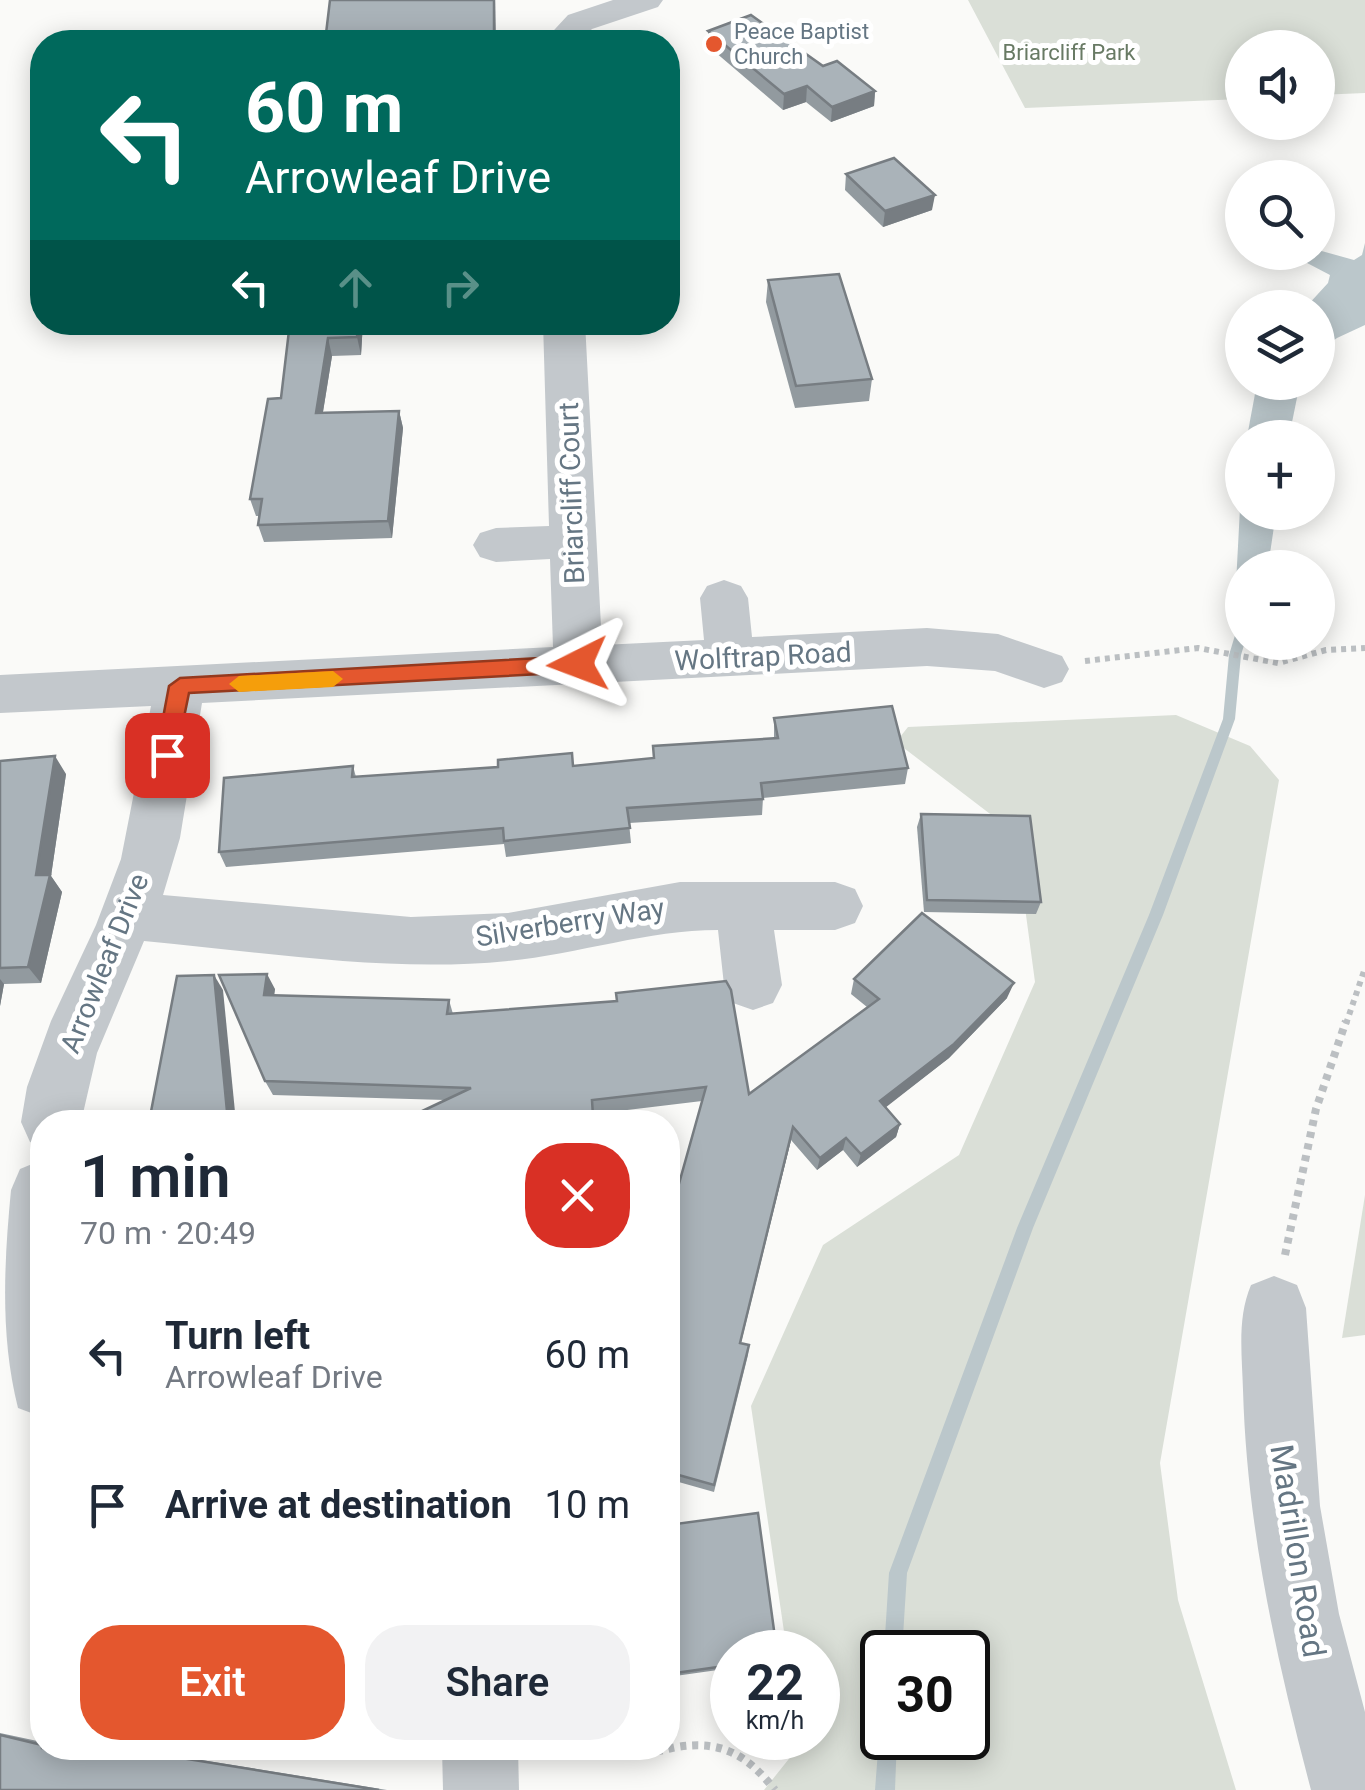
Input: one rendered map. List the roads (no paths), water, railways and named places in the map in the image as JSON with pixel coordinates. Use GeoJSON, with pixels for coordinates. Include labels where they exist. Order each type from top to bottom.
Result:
{"type":"FeatureCollection","features":[{"type":"Feature","properties":{"kind":"street"},"geometry":{"type":"LineString","coordinates":[[572,30],[598,6],[646,0]]}},
{"type":"Feature","properties":{"kind":"street","name":"Briarcliff Court"},"geometry":{"type":"LineString","coordinates":[[553,335],[573,541],[578,664]]}},
{"type":"Feature","properties":{"kind":"street"},"geometry":{"type":"LineString","coordinates":[[496,546],[573,541]]}},
{"type":"Feature","properties":{"kind":"street"},"geometry":{"type":"LineString","coordinates":[[724,598],[730,657]]}},
{"type":"Feature","properties":{"kind":"street","name":"Wolftrap Road"},"geometry":{"type":"LineString","coordinates":[[0,694],[950,647],[998,653],[1044,669]]}},
{"type":"Feature","properties":{"kind":"street","name":"Arrowleaf Drive"},"geometry":{"type":"LineString","coordinates":[[52,1110],[55,1086],[79,1016],[127,916],[148,859],[180,686]]}},
{"type":"Feature","properties":{"kind":"street"},"geometry":{"type":"LineString","coordinates":[[743,903],[754,986]]}},
{"type":"Feature","properties":{"kind":"street","name":"Silverberry Way"},"geometry":{"type":"LineString","coordinates":[[127,916],[411,940],[508,937],[680,906],[835,906]]}},
{"type":"Feature","properties":{"kind":"street","name":"Madrillon Road"},"geometry":{"type":"LineString","coordinates":[[1274,1308],[1276,1410],[1285,1510],[1348,1742]]}},
{"type":"Feature","properties":{"kind":"street"},"geometry":{"type":"LineString","coordinates":[[480,1760],[481,1790]]}},
{"type":"Feature","properties":{"kind":"waterway"},"geometry":{"type":"LineString","coordinates":[[894,1630],[898,1573],[1025,1228],[1156,915],[1229,719],[1235,660]]}},
{"type":"Feature","properties":{"kind":"waterway"},"geometry":{"type":"LineString","coordinates":[[885,1790],[887,1760]]}},
{"type":"Feature","properties":{"kind":"place","name":"Peace Baptist Church"},"geometry":{"type":"Point","coordinates":[714,44]}},
{"type":"Feature","properties":{"kind":"park label","name":"Briarcliff Park"},"geometry":{"type":"Point","coordinates":[1069,52]}}]}
